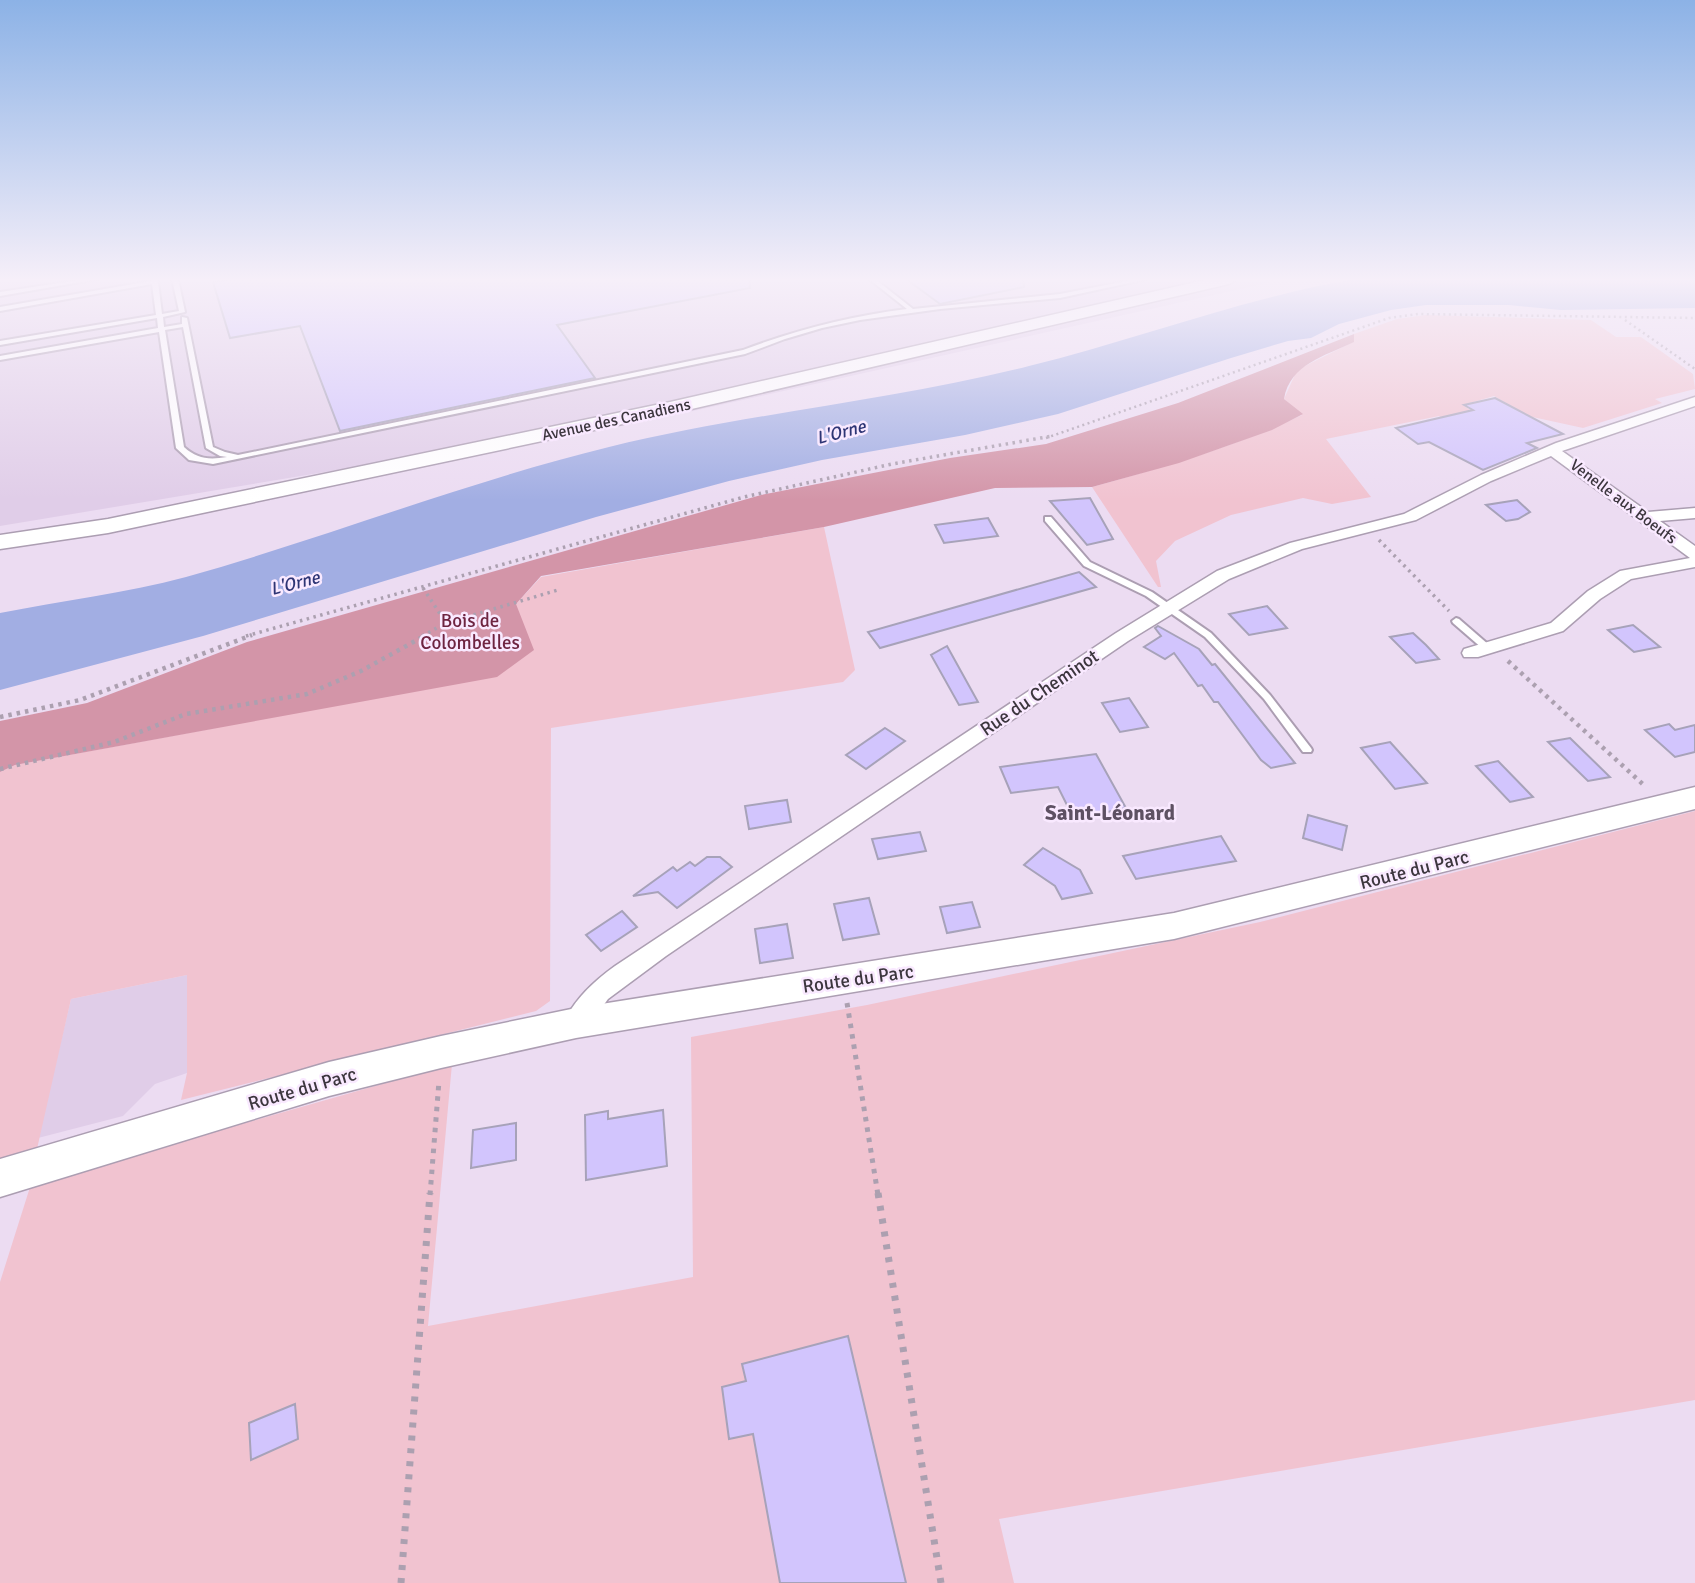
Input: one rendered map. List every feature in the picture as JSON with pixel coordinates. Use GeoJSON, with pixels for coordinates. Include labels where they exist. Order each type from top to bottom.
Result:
{"type":"FeatureCollection","features":[{"type":"Feature","properties":{"kind":"street","name":"Avenue des Canadiens"},"geometry":{"type":"LineString","coordinates":[[0,542],[108,526],[670,408],[909,353]]}},
{"type":"Feature","properties":{"kind":"street","name":"Rue du Cheminot"},"geometry":{"type":"LineString","coordinates":[[576,1023],[579,1013],[605,988],[657,949],[1099,652],[1247,563],[1296,546],[1410,517],[1486,478],[1552,450],[1695,401]]}},
{"type":"Feature","properties":{"kind":"street","name":"Venelle aux Boeufs"},"geometry":{"type":"LineString","coordinates":[[1552,450],[1695,554]]}},
{"type":"Feature","properties":{"kind":"street"},"geometry":{"type":"LineString","coordinates":[[1646,517],[1695,513]]}},
{"type":"Feature","properties":{"kind":"street"},"geometry":{"type":"LineString","coordinates":[[1479,650],[1558,627],[1594,595],[1626,575],[1695,562]]}},
{"type":"Feature","properties":{"kind":"street","name":"Route du Parc"},"geometry":{"type":"LineString","coordinates":[[12,1174],[329,1079],[441,1052],[576,1023],[1174,926],[1681,802]]}},
{"type":"Feature","properties":{"kind":"lane"},"geometry":{"type":"LineString","coordinates":[[0,358],[29,353]]}},
{"type":"Feature","properties":{"kind":"lane"},"geometry":{"type":"LineString","coordinates":[[166,353],[180,448],[184,454],[213,462],[741,353]]}},
{"type":"Feature","properties":{"kind":"lane"},"geometry":{"type":"LineString","coordinates":[[191,353],[210,448],[228,456],[257,455]]}},
{"type":"Feature","properties":{"kind":"lane"},"geometry":{"type":"LineString","coordinates":[[1048,519],[1087,564],[1172,608],[1208,635],[1267,697],[1307,750]]}},
{"type":"Feature","properties":{"kind":"lane"},"geometry":{"type":"LineString","coordinates":[[1456,621],[1479,650]]}},
{"type":"Feature","properties":{"kind":"path"},"geometry":{"type":"LineString","coordinates":[[0,717],[80,699],[152,674],[240,638],[744,496],[892,464],[1040,440],[1293,353]]}},
{"type":"Feature","properties":{"kind":"path"},"geometry":{"type":"LineString","coordinates":[[1672,353],[1695,369]]}},
{"type":"Feature","properties":{"kind":"path"},"geometry":{"type":"LineString","coordinates":[[1382,543],[1446,606]]}},
{"type":"Feature","properties":{"kind":"path"},"geometry":{"type":"LineString","coordinates":[[423,588],[446,623]]}},
{"type":"Feature","properties":{"kind":"path"},"geometry":{"type":"LineString","coordinates":[[0,769],[114,742],[186,714],[307,694],[361,671],[446,623],[558,590]]}},
{"type":"Feature","properties":{"kind":"path"},"geometry":{"type":"LineString","coordinates":[[1479,650],[1507,660],[1681,802]]}},
{"type":"Feature","properties":{"kind":"path"},"geometry":{"type":"LineString","coordinates":[[842,979],[941,1583]]}},
{"type":"Feature","properties":{"kind":"path"},"geometry":{"type":"LineString","coordinates":[[401,1583],[417,1338],[441,1052]]}},
{"type":"Feature","properties":{"kind":"shaded area"},"geometry":{"type":"Polygon","coordinates":[[[0,353],[954,353],[693,411],[0,526],[0,353]]]}},
{"type":"Feature","properties":{"kind":"shaded area"},"geometry":{"type":"Polygon","coordinates":[[[187,975],[187,1073],[155,1084],[123,1116],[38,1138],[71,999],[187,975]]]}},
{"type":"Feature","properties":{"kind":"green space","name":"Bois de Colombelles"},"geometry":{"type":"Polygon","coordinates":[[[1306,353],[1330,353],[1301,369],[1288,387],[1284,399],[1303,414],[1272,430],[1179,463],[1092,487],[995,488],[824,527],[541,576],[516,604],[534,650],[497,677],[15,765],[0,772],[0,721],[87,703],[247,642],[761,495],[950,458],[1046,444],[1178,403],[1306,353]]]}},
{"type":"Feature","properties":{"kind":"green space"},"geometry":{"type":"Polygon","coordinates":[[[1331,353],[1663,353],[1693,374],[1695,389],[1655,399],[1662,403],[1583,428],[1528,416],[1494,396],[1463,405],[1473,412],[1445,420],[1439,416],[1326,439],[1371,497],[1332,504],[1303,498],[1231,515],[1175,541],[1156,561],[1161,587],[1158,587],[1092,487],[1225,447],[1302,415],[1284,399],[1297,370],[1331,353]]]}},
{"type":"Feature","properties":{"kind":"green space"},"geometry":{"type":"Polygon","coordinates":[[[824,527],[855,670],[843,682],[551,728],[550,1001],[536,1011],[181,1100],[187,1073],[187,975],[71,999],[37,1149],[0,1159],[0,772],[15,765],[215,728],[516,604],[541,577],[824,527]]]}},
{"type":"Feature","properties":{"kind":"green space"},"geometry":{"type":"Polygon","coordinates":[[[1695,811],[1695,1400],[999,1519],[1014,1583],[0,1583],[0,1282],[31,1184],[452,1064],[428,1326],[693,1277],[691,1037],[867,1005],[1260,922],[1695,811]]]}},
{"type":"Feature","properties":{"kind":"water","name":"L'Orne"},"geometry":{"type":"Polygon","coordinates":[[[1248,353],[1058,414],[729,481],[596,517],[203,636],[0,690],[0,613],[186,577],[503,476],[609,447],[714,425],[925,389],[1070,355],[1248,353]]]}},
{"type":"Feature","properties":{"kind":"building"},"geometry":{"type":"Polygon","coordinates":[[[310,353],[577,353],[595,378],[340,431],[310,353]]]}},
{"type":"Feature","properties":{"kind":"building"},"geometry":{"type":"Polygon","coordinates":[[[1495,398],[1563,434],[1527,443],[1537,448],[1483,470],[1429,442],[1418,444],[1396,428],[1473,410],[1464,405],[1495,398]]]}},
{"type":"Feature","properties":{"kind":"building"},"geometry":{"type":"Polygon","coordinates":[[[1090,498],[1113,539],[1087,545],[1050,501],[1090,498]]]}},
{"type":"Feature","properties":{"kind":"building"},"geometry":{"type":"Polygon","coordinates":[[[1517,500],[1530,512],[1518,519],[1506,521],[1486,505],[1517,500]]]}},
{"type":"Feature","properties":{"kind":"building"},"geometry":{"type":"Polygon","coordinates":[[[988,518],[998,536],[944,543],[935,525],[988,518]]]}},
{"type":"Feature","properties":{"kind":"building"},"geometry":{"type":"Polygon","coordinates":[[[1079,572],[1096,587],[880,648],[868,632],[1079,572]]]}},
{"type":"Feature","properties":{"kind":"building"},"geometry":{"type":"Polygon","coordinates":[[[1267,606],[1287,628],[1249,635],[1229,614],[1267,606]]]}},
{"type":"Feature","properties":{"kind":"building"},"geometry":{"type":"Polygon","coordinates":[[[1633,625],[1660,647],[1634,652],[1608,630],[1633,625]]]}},
{"type":"Feature","properties":{"kind":"building"},"geometry":{"type":"Polygon","coordinates":[[[1158,626],[1199,649],[1212,665],[1215,664],[1295,763],[1271,768],[1261,760],[1218,702],[1214,702],[1202,685],[1198,686],[1174,653],[1165,659],[1144,647],[1161,636],[1155,628],[1158,626]]]}},
{"type":"Feature","properties":{"kind":"building"},"geometry":{"type":"Polygon","coordinates":[[[1413,633],[1439,659],[1416,663],[1390,637],[1413,633]]]}},
{"type":"Feature","properties":{"kind":"building"},"geometry":{"type":"Polygon","coordinates":[[[947,646],[978,702],[959,705],[931,655],[947,646]]]}},
{"type":"Feature","properties":{"kind":"building"},"geometry":{"type":"Polygon","coordinates":[[[1129,698],[1148,727],[1120,732],[1102,703],[1129,698]]]}},
{"type":"Feature","properties":{"kind":"building"},"geometry":{"type":"Polygon","coordinates":[[[1669,724],[1675,730],[1695,725],[1695,752],[1675,757],[1645,730],[1669,724]]]}},
{"type":"Feature","properties":{"kind":"building"},"geometry":{"type":"Polygon","coordinates":[[[885,728],[905,741],[866,769],[846,755],[885,728]]]}},
{"type":"Feature","properties":{"kind":"building"},"geometry":{"type":"Polygon","coordinates":[[[1570,738],[1610,777],[1588,781],[1548,742],[1570,738]]]}},
{"type":"Feature","properties":{"kind":"building"},"geometry":{"type":"Polygon","coordinates":[[[1390,742],[1427,783],[1395,789],[1361,748],[1390,742]]]}},
{"type":"Feature","properties":{"kind":"building"},"geometry":{"type":"Polygon","coordinates":[[[1096,754],[1126,808],[1074,819],[1058,787],[1011,793],[1000,767],[1096,754]]]}},
{"type":"Feature","properties":{"kind":"building"},"geometry":{"type":"Polygon","coordinates":[[[1498,761],[1533,797],[1510,802],[1476,766],[1498,761]]]}},
{"type":"Feature","properties":{"kind":"building"},"geometry":{"type":"Polygon","coordinates":[[[787,800],[791,822],[749,829],[745,806],[787,800]]]}},
{"type":"Feature","properties":{"kind":"building"},"geometry":{"type":"Polygon","coordinates":[[[1308,815],[1347,826],[1342,850],[1303,838],[1308,815]]]}},
{"type":"Feature","properties":{"kind":"building"},"geometry":{"type":"Polygon","coordinates":[[[920,832],[926,851],[878,859],[872,839],[920,832]]]}},
{"type":"Feature","properties":{"kind":"building"},"geometry":{"type":"Polygon","coordinates":[[[1221,836],[1236,861],[1136,879],[1123,856],[1221,836]]]}},
{"type":"Feature","properties":{"kind":"building"},"geometry":{"type":"Polygon","coordinates":[[[1043,848],[1080,870],[1092,893],[1062,899],[1055,886],[1024,865],[1043,848]]]}},
{"type":"Feature","properties":{"kind":"building"},"geometry":{"type":"Polygon","coordinates":[[[707,857],[720,857],[732,867],[677,908],[658,892],[633,896],[673,867],[677,871],[690,862],[695,866],[707,857]]]}},
{"type":"Feature","properties":{"kind":"building"},"geometry":{"type":"Polygon","coordinates":[[[869,898],[879,934],[843,940],[834,904],[869,898]]]}},
{"type":"Feature","properties":{"kind":"building"},"geometry":{"type":"Polygon","coordinates":[[[972,902],[980,927],[947,933],[940,907],[972,902]]]}},
{"type":"Feature","properties":{"kind":"building"},"geometry":{"type":"Polygon","coordinates":[[[622,911],[637,927],[601,951],[586,935],[622,911]]]}},
{"type":"Feature","properties":{"kind":"building"},"geometry":{"type":"Polygon","coordinates":[[[787,924],[793,958],[760,963],[755,929],[787,924]]]}},
{"type":"Feature","properties":{"kind":"building"},"geometry":{"type":"Polygon","coordinates":[[[663,1110],[667,1166],[586,1180],[585,1115],[608,1111],[608,1119],[663,1110]]]}},
{"type":"Feature","properties":{"kind":"building"},"geometry":{"type":"Polygon","coordinates":[[[516,1123],[516,1160],[471,1168],[473,1130],[516,1123]]]}},
{"type":"Feature","properties":{"kind":"building"},"geometry":{"type":"Polygon","coordinates":[[[848,1336],[906,1583],[780,1583],[753,1434],[729,1439],[722,1387],[746,1381],[742,1364],[848,1336]]]}},
{"type":"Feature","properties":{"kind":"building"},"geometry":{"type":"Polygon","coordinates":[[[295,1404],[298,1439],[251,1460],[249,1423],[295,1404]]]}},
{"type":"Feature","properties":{"kind":"district","name":"Saint-Léonard"},"geometry":{"type":"Point","coordinates":[1110,813]}}]}
